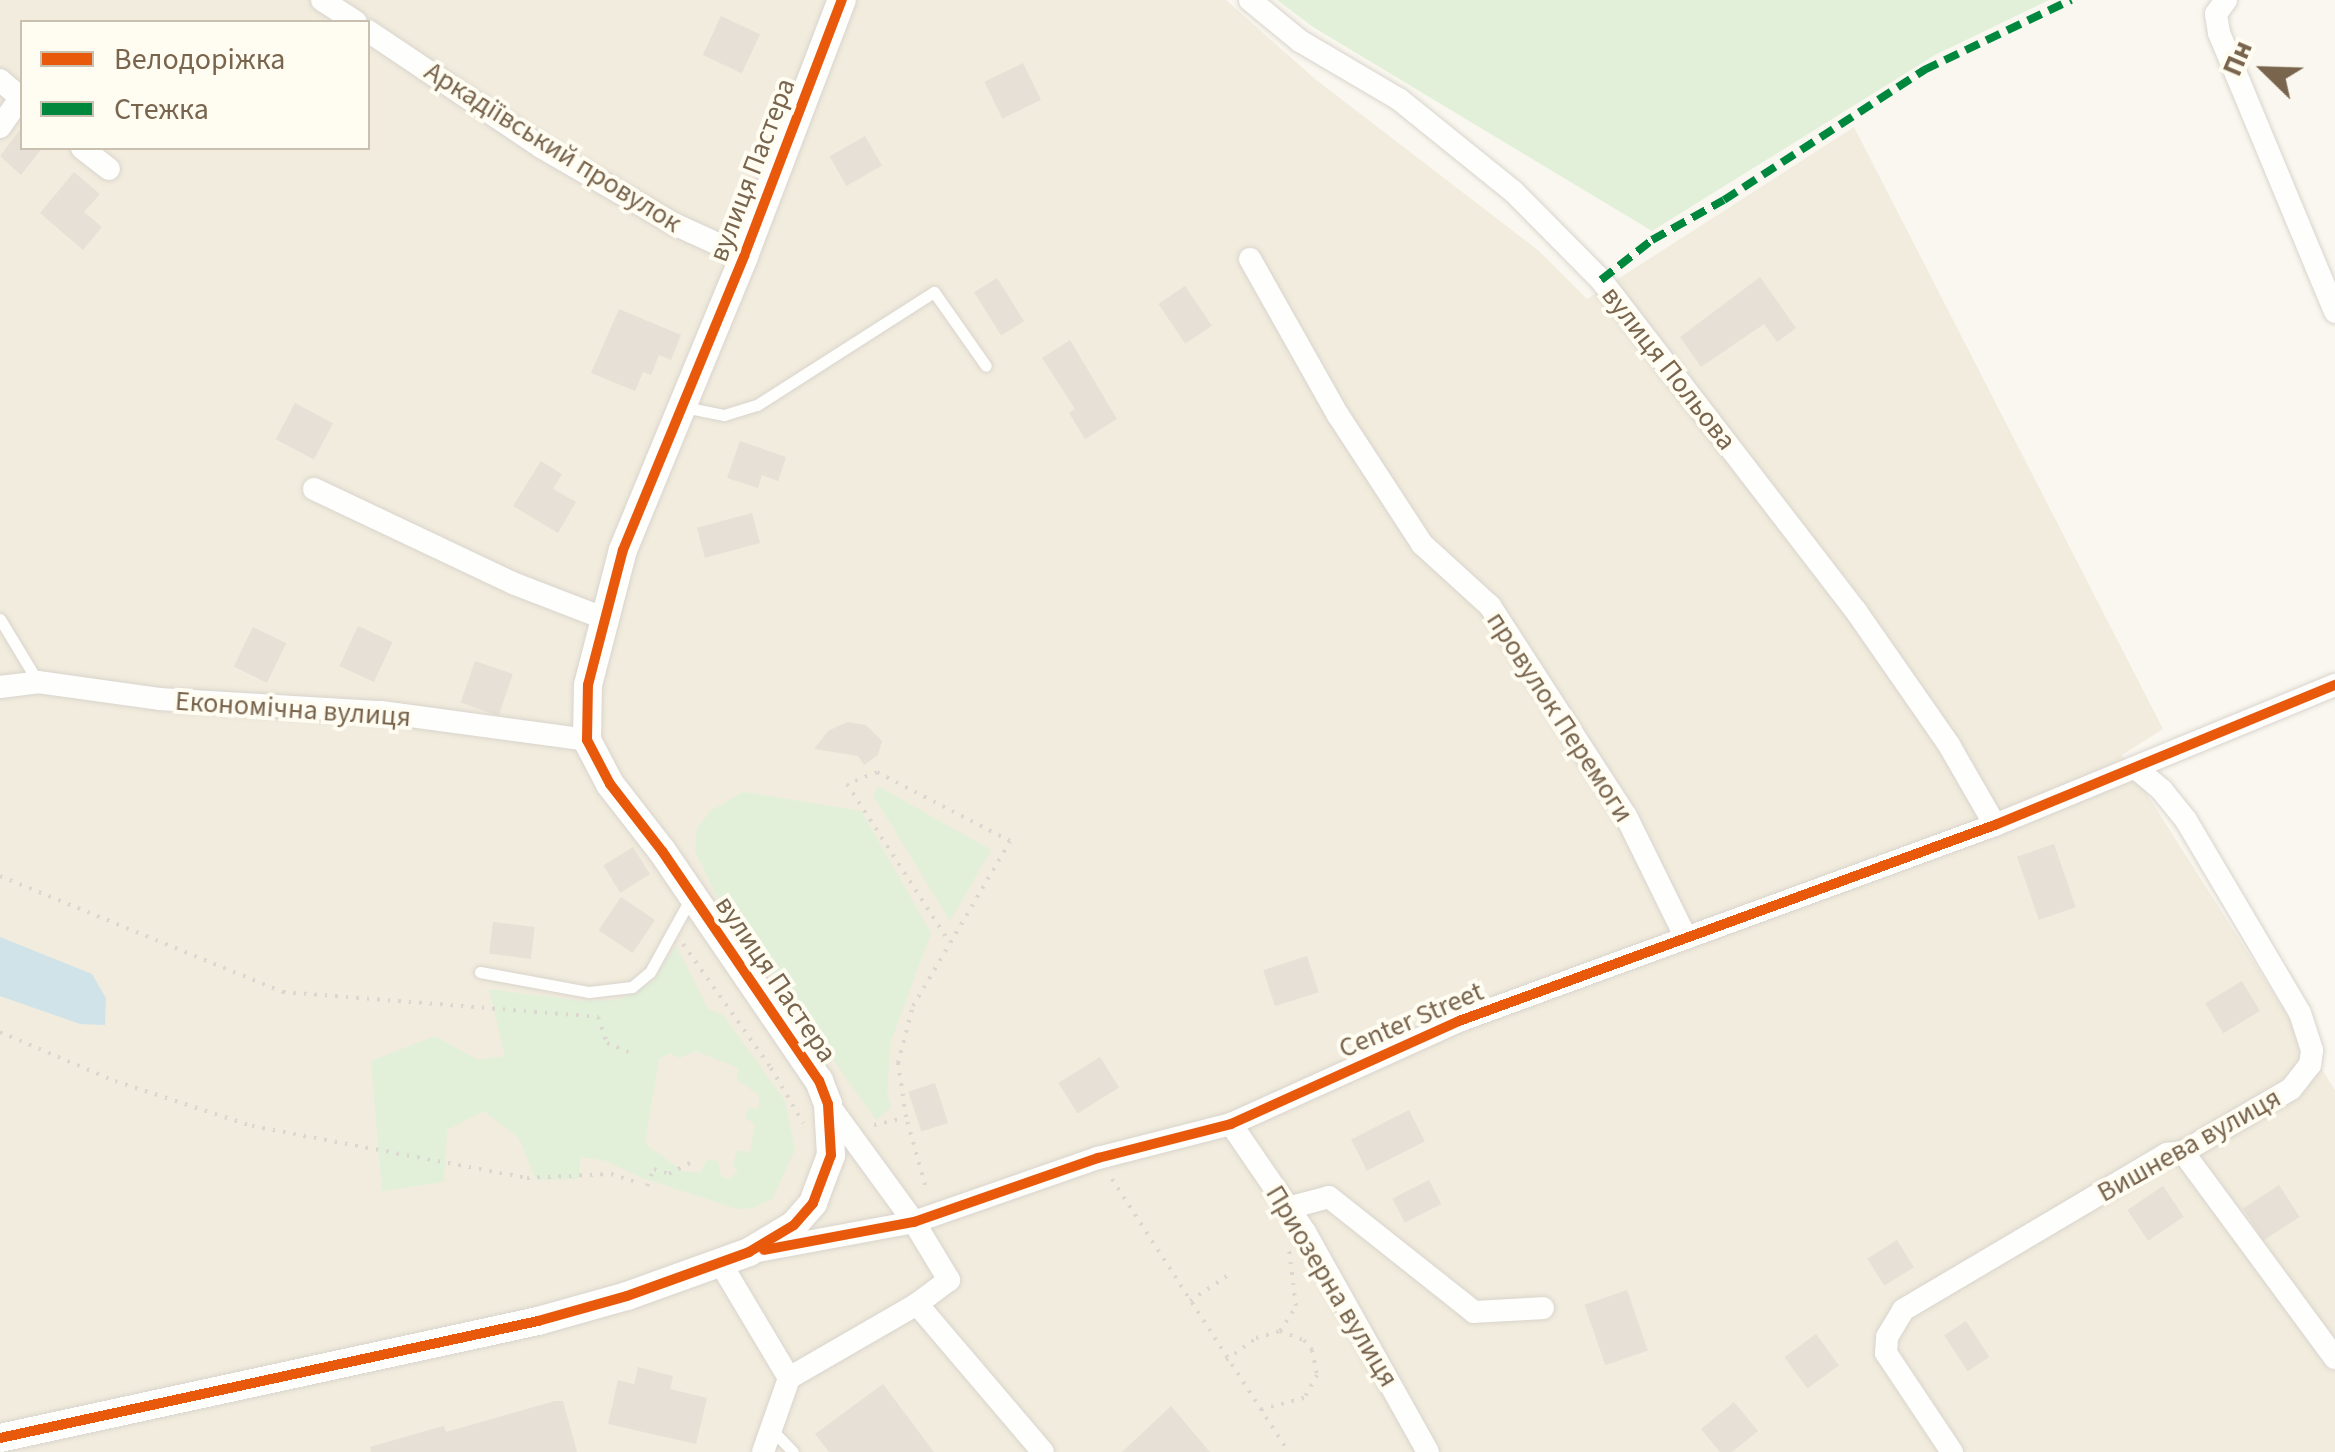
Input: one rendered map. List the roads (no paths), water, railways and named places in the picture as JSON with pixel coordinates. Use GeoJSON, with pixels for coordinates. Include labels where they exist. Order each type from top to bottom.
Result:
{"type":"FeatureCollection","features":[{"type":"Feature","properties":{"kind":"street"},"geometry":{"type":"LineString","coordinates":[[322,0],[353,20]]}},
{"type":"Feature","properties":{"kind":"street","name":"вулиця Пастера"},"geometry":{"type":"LineString","coordinates":[[0,1438],[538,1322],[749,1252],[794,1225],[813,1204],[832,1155],[828,1104],[819,1082],[610,784],[586,740],[588,685],[602,618],[623,550],[744,256],[842,0]]}},
{"type":"Feature","properties":{"kind":"street","name":"вулиця Польова"},"geometry":{"type":"LineString","coordinates":[[1250,0],[1300,42],[1414,112],[1514,192],[1602,280],[1856,611],[1950,745],[1996,825]]}},
{"type":"Feature","properties":{"kind":"street"},"geometry":{"type":"LineString","coordinates":[[2226,0],[2216,14],[2220,33],[2335,312]]}},
{"type":"Feature","properties":{"kind":"street","name":"Аркадіївський провулок"},"geometry":{"type":"LineString","coordinates":[[370,31],[541,147],[674,224],[744,256]]}},
{"type":"Feature","properties":{"kind":"street"},"geometry":{"type":"LineString","coordinates":[[0,80],[20,96]]}},
{"type":"Feature","properties":{"kind":"street"},"geometry":{"type":"LineString","coordinates":[[0,127],[20,101]]}},
{"type":"Feature","properties":{"kind":"street"},"geometry":{"type":"LineString","coordinates":[[84,150],[108,169]]}},
{"type":"Feature","properties":{"kind":"street","name":"провулок Перемоги"},"geometry":{"type":"LineString","coordinates":[[1250,259],[1338,414],[1422,544],[1490,606],[1626,816],[1686,938]]}},
{"type":"Feature","properties":{"kind":"street"},"geometry":{"type":"LineString","coordinates":[[314,489],[514,584],[602,618]]}},
{"type":"Feature","properties":{"kind":"street","name":"Економічна вулиця"},"geometry":{"type":"LineString","coordinates":[[0,687],[38,682],[159,699],[380,712],[586,740]]}},
{"type":"Feature","properties":{"kind":"street","name":"Center Street"},"geometry":{"type":"LineString","coordinates":[[749,1252],[914,1222],[1098,1158],[1231,1124],[1459,1021],[1996,825],[2335,686]]}},
{"type":"Feature","properties":{"kind":"street","name":"Вишнева вулиця"},"geometry":{"type":"LineString","coordinates":[[1952,1452],[1886,1353],[1893,1322],[1924,1296],[2167,1154],[2183,1152],[2290,1089],[2303,1078],[2312,1050],[2300,1013],[2186,820],[2162,790],[2136,768]]}},
{"type":"Feature","properties":{"kind":"street"},"geometry":{"type":"LineString","coordinates":[[763,1452],[789,1378],[917,1304],[949,1280],[914,1222],[828,1104]]}},
{"type":"Feature","properties":{"kind":"street","name":"Приозерна вулиця"},"geometry":{"type":"LineString","coordinates":[[1231,1124],[1286,1205],[1428,1452]]}},
{"type":"Feature","properties":{"kind":"street"},"geometry":{"type":"LineString","coordinates":[[2183,1152],[2335,1358]]}},
{"type":"Feature","properties":{"kind":"street"},"geometry":{"type":"LineString","coordinates":[[1286,1205],[1329,1197],[1474,1312],[1543,1308]]}},
{"type":"Feature","properties":{"kind":"street"},"geometry":{"type":"LineString","coordinates":[[720,1264],[789,1378]]}},
{"type":"Feature","properties":{"kind":"street"},"geometry":{"type":"LineString","coordinates":[[917,1304],[1043,1452]]}},
{"type":"Feature","properties":{"kind":"lane"},"geometry":{"type":"LineString","coordinates":[[683,406],[724,415],[757,406],[934,292],[986,366]]}},
{"type":"Feature","properties":{"kind":"lane"},"geometry":{"type":"LineString","coordinates":[[0,618],[38,682]]}},
{"type":"Feature","properties":{"kind":"lane"},"geometry":{"type":"LineString","coordinates":[[480,972],[609,993],[632,987],[650,972],[692,896]]}},
{"type":"Feature","properties":{"kind":"lane"},"geometry":{"type":"LineString","coordinates":[[769,1427],[794,1452]]}}]}
